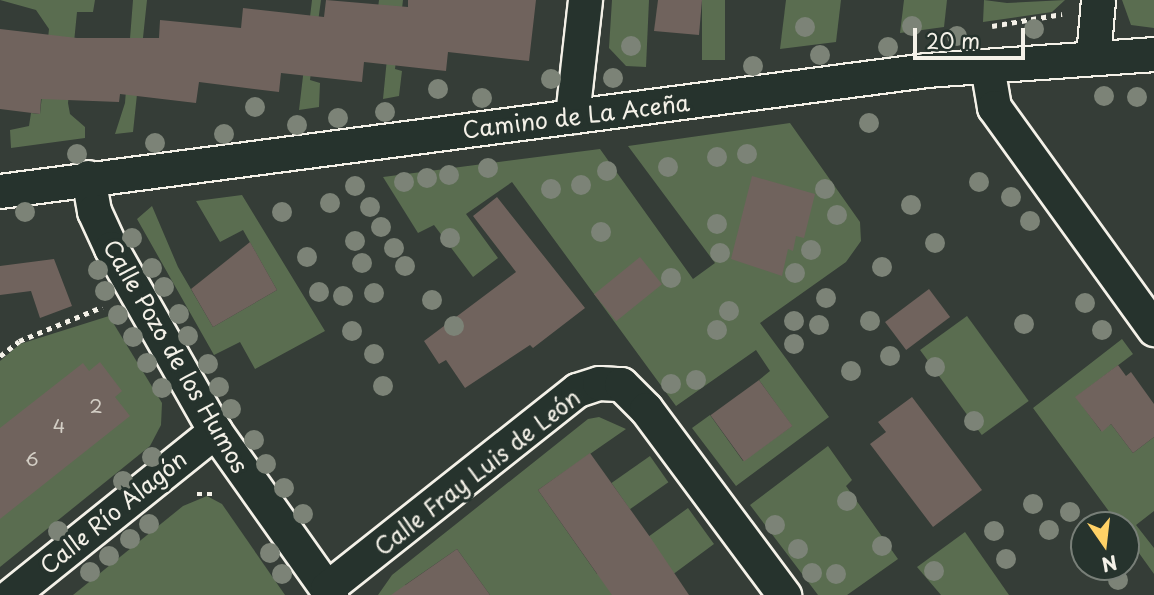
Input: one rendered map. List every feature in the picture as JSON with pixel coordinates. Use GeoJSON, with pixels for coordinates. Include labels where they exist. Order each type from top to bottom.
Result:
{"type":"FeatureCollection","features":[{"type":"Feature","properties":{"kind":"street"},"geometry":{"type":"LineString","coordinates":[[572,116],[585,0]]}},
{"type":"Feature","properties":{"kind":"street"},"geometry":{"type":"LineString","coordinates":[[1093,57],[1098,0]]}},
{"type":"Feature","properties":{"kind":"street","name":"Camino de La Aceña"},"geometry":{"type":"LineString","coordinates":[[0,191],[88,177],[987,66],[1154,54]]}},
{"type":"Feature","properties":{"kind":"street"},"geometry":{"type":"LineString","coordinates":[[987,66],[994,107],[1154,329]]}},
{"type":"Feature","properties":{"kind":"street","name":"Calle Pozo de los Humos"},"geometry":{"type":"LineString","coordinates":[[88,177],[94,211],[111,248],[215,431],[329,592]]}},
{"type":"Feature","properties":{"kind":"street","name":"Calle Fray Luis de León"},"geometry":{"type":"LineString","coordinates":[[329,592],[577,390],[599,383],[621,384],[646,409],[784,595]]}},
{"type":"Feature","properties":{"kind":"street","name":"Calle Río Alagón"},"geometry":{"type":"LineString","coordinates":[[11,595],[215,431]]}},
{"type":"Feature","properties":{"kind":"path"},"geometry":{"type":"LineString","coordinates":[[987,27],[1056,18],[1067,10]]}},
{"type":"Feature","properties":{"kind":"path"},"geometry":{"type":"LineString","coordinates":[[0,356],[19,341],[109,304]]}},
{"type":"Feature","properties":{"kind":"green space"},"geometry":{"type":"Polygon","coordinates":[[[0,0],[95,0],[93,12],[77,12],[68,103],[70,114],[85,127],[85,138],[11,148],[10,130],[29,126],[31,113],[40,114],[49,29],[36,10],[0,0]]]}},
{"type":"Feature","properties":{"kind":"green space"},"geometry":{"type":"Polygon","coordinates":[[[133,0],[147,0],[133,132],[115,134],[125,103],[133,0]]]}},
{"type":"Feature","properties":{"kind":"green space"},"geometry":{"type":"Polygon","coordinates":[[[312,0],[321,0],[310,80],[320,83],[319,107],[299,110],[312,0]]]}},
{"type":"Feature","properties":{"kind":"green space"},"geometry":{"type":"Polygon","coordinates":[[[379,0],[403,0],[395,69],[402,71],[399,96],[383,99],[391,18],[377,16],[379,0]]]}},
{"type":"Feature","properties":{"kind":"green space"},"geometry":{"type":"Polygon","coordinates":[[[612,0],[649,0],[646,67],[626,66],[609,48],[612,0]]]}},
{"type":"Feature","properties":{"kind":"green space"},"geometry":{"type":"Polygon","coordinates":[[[702,0],[725,0],[725,60],[702,60],[702,0]]]}},
{"type":"Feature","properties":{"kind":"green space"},"geometry":{"type":"Polygon","coordinates":[[[786,0],[841,0],[836,42],[780,49],[786,0]]]}},
{"type":"Feature","properties":{"kind":"green space"},"geometry":{"type":"Polygon","coordinates":[[[904,0],[947,0],[944,27],[900,33],[904,0]]]}},
{"type":"Feature","properties":{"kind":"green space"},"geometry":{"type":"Polygon","coordinates":[[[984,0],[1007,3],[1065,0],[1052,12],[983,22],[984,0]]]}},
{"type":"Feature","properties":{"kind":"green space"},"geometry":{"type":"Polygon","coordinates":[[[1122,0],[1154,0],[1154,28],[1131,25],[1122,0]]]}},
{"type":"Feature","properties":{"kind":"green space"},"geometry":{"type":"Polygon","coordinates":[[[790,123],[860,222],[861,241],[846,262],[760,323],[829,417],[736,486],[692,428],[710,415],[743,461],[792,426],[759,380],[770,371],[756,350],[676,406],[512,182],[466,214],[498,258],[473,277],[434,225],[418,233],[383,177],[600,149],[693,279],[715,263],[628,146],[790,123]]]}},
{"type":"Feature","properties":{"kind":"green space"},"geometry":{"type":"Polygon","coordinates":[[[242,195],[325,331],[255,369],[240,342],[214,355],[137,219],[152,206],[178,267],[213,327],[277,290],[243,230],[220,242],[196,201],[242,195]]]}},
{"type":"Feature","properties":{"kind":"green space"},"geometry":{"type":"Polygon","coordinates":[[[109,316],[162,403],[161,425],[150,446],[0,567],[0,361],[20,344],[109,316]]]}},
{"type":"Feature","properties":{"kind":"green space"},"geometry":{"type":"Polygon","coordinates":[[[967,316],[1029,401],[982,435],[920,350],[967,316]]]}},
{"type":"Feature","properties":{"kind":"green space"},"geometry":{"type":"Polygon","coordinates":[[[1122,339],[1133,354],[1076,397],[1101,431],[1111,424],[1133,453],[1154,437],[1154,511],[1140,522],[1140,511],[1109,511],[1033,408],[1122,339]]]}},
{"type":"Feature","properties":{"kind":"green space"},"geometry":{"type":"Polygon","coordinates":[[[599,417],[626,429],[538,490],[597,574],[688,508],[714,544],[645,595],[490,595],[457,549],[405,585],[411,595],[378,595],[392,575],[588,419],[599,417]]]}},
{"type":"Feature","properties":{"kind":"green space"},"geometry":{"type":"Polygon","coordinates":[[[828,446],[852,480],[846,486],[898,559],[847,595],[818,595],[750,505],[828,446]]]}},
{"type":"Feature","properties":{"kind":"green space"},"geometry":{"type":"Polygon","coordinates":[[[650,456],[668,482],[630,509],[611,483],[650,456]]]}},
{"type":"Feature","properties":{"kind":"green space"},"geometry":{"type":"Polygon","coordinates":[[[207,496],[222,504],[285,595],[73,595],[183,506],[207,496]]]}},
{"type":"Feature","properties":{"kind":"green space"},"geometry":{"type":"Polygon","coordinates":[[[1140,530],[1154,548],[1154,574],[1140,554],[1140,530]]]}},
{"type":"Feature","properties":{"kind":"green space"},"geometry":{"type":"Polygon","coordinates":[[[965,532],[1009,595],[941,595],[917,567],[965,532]]]}},
{"type":"Feature","properties":{"kind":"building"},"geometry":{"type":"Polygon","coordinates":[[[326,0],[408,7],[408,0],[536,0],[529,61],[448,52],[446,71],[364,62],[362,82],[281,73],[279,92],[199,82],[196,103],[120,94],[119,102],[41,99],[40,114],[0,109],[0,29],[77,38],[159,38],[160,20],[241,28],[243,8],[324,17],[326,0]]]}},
{"type":"Feature","properties":{"kind":"building"},"geometry":{"type":"Polygon","coordinates":[[[658,0],[702,0],[699,35],[654,31],[658,0]]]}},
{"type":"Feature","properties":{"kind":"building"},"geometry":{"type":"Polygon","coordinates":[[[752,176],[815,194],[804,238],[796,236],[793,251],[788,249],[782,276],[731,259],[752,176]]]}},
{"type":"Feature","properties":{"kind":"building"},"geometry":{"type":"Polygon","coordinates":[[[497,197],[585,308],[533,348],[530,345],[465,388],[446,360],[439,364],[424,341],[516,272],[473,216],[497,197]]]}},
{"type":"Feature","properties":{"kind":"building"},"geometry":{"type":"Polygon","coordinates":[[[250,242],[277,290],[213,327],[191,289],[250,242]]]}},
{"type":"Feature","properties":{"kind":"building"},"geometry":{"type":"Polygon","coordinates":[[[640,257],[662,284],[616,321],[594,294],[640,257]]]}},
{"type":"Feature","properties":{"kind":"building"},"geometry":{"type":"Polygon","coordinates":[[[54,259],[72,306],[40,318],[31,291],[0,295],[0,266],[54,259]]]}},
{"type":"Feature","properties":{"kind":"building"},"geometry":{"type":"Polygon","coordinates":[[[929,289],[950,317],[906,350],[885,322],[929,289]]]}},
{"type":"Feature","properties":{"kind":"building"},"geometry":{"type":"Polygon","coordinates":[[[100,362],[122,391],[115,397],[130,416],[0,519],[0,428],[83,363],[89,371],[100,362]]]}},
{"type":"Feature","properties":{"kind":"building"},"geometry":{"type":"Polygon","coordinates":[[[1118,365],[1126,376],[1131,372],[1154,404],[1154,437],[1133,453],[1111,424],[1102,432],[1075,397],[1118,365]]]}},
{"type":"Feature","properties":{"kind":"building"},"geometry":{"type":"Polygon","coordinates":[[[759,380],[793,426],[744,461],[710,415],[759,380]]]}},
{"type":"Feature","properties":{"kind":"building"},"geometry":{"type":"Polygon","coordinates":[[[912,397],[982,490],[933,527],[870,444],[886,432],[878,422],[912,397]]]}},
{"type":"Feature","properties":{"kind":"building"},"geometry":{"type":"Polygon","coordinates":[[[590,453],[689,595],[612,595],[538,490],[590,453]]]}},
{"type":"Feature","properties":{"kind":"building"},"geometry":{"type":"Polygon","coordinates":[[[457,549],[490,595],[391,595],[457,549]]]}}]}
